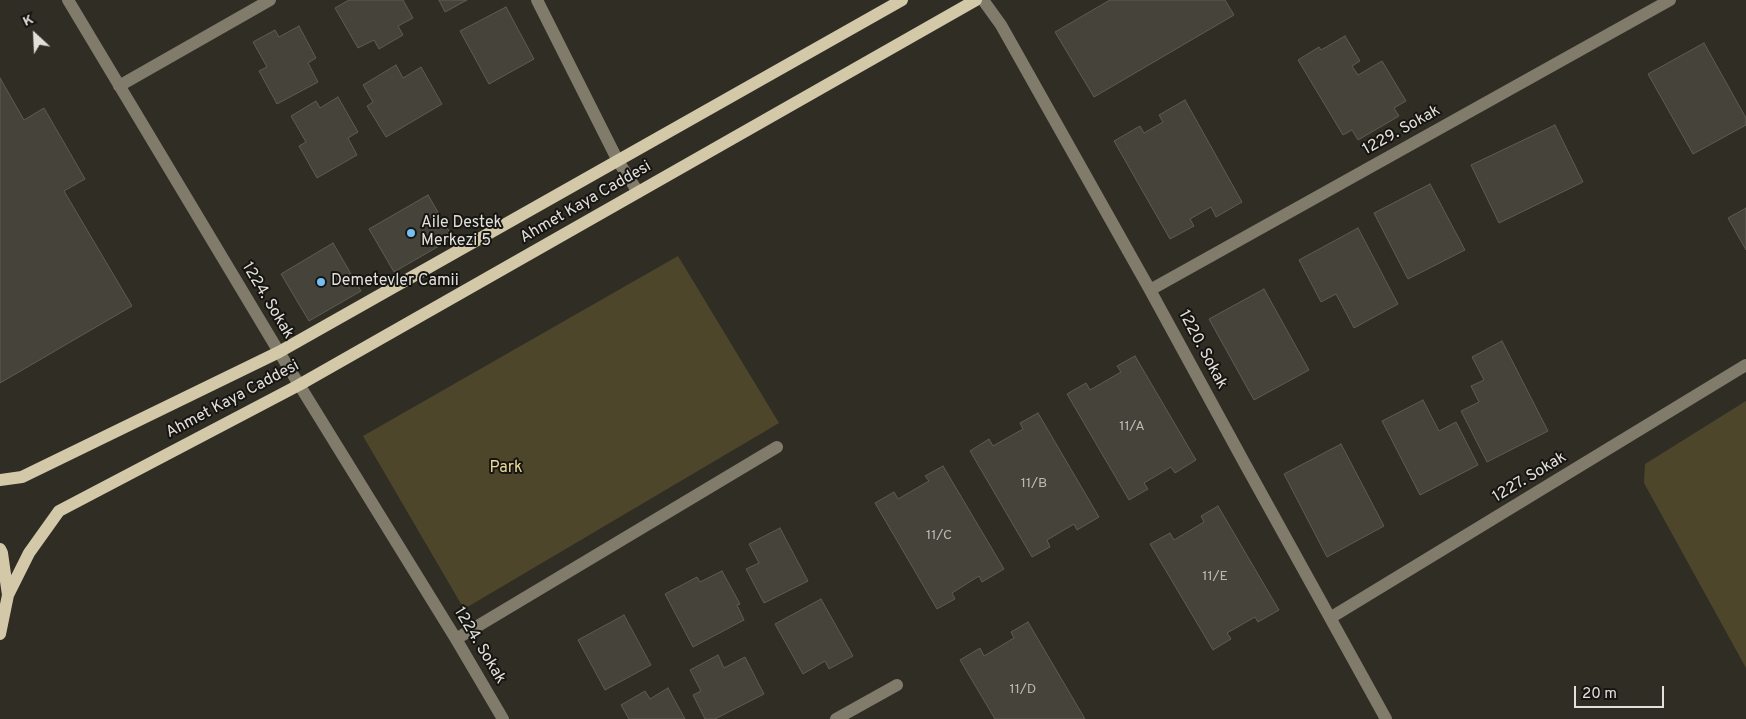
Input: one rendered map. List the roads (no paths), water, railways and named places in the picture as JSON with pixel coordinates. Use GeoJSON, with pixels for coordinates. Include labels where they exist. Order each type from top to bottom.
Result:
{"type":"FeatureCollection","features":[{"type":"Feature","properties":{"kind":"main road","name":"Ahmet Kaya Caddesi"},"geometry":{"type":"LineString","coordinates":[[0,480],[22,477],[279,352],[902,0]]}},
{"type":"Feature","properties":{"kind":"main road","name":"Ahmet Kaya Caddesi"},"geometry":{"type":"LineString","coordinates":[[8,595],[29,552],[59,511],[299,385],[976,0]]}},
{"type":"Feature","properties":{"kind":"main road"},"geometry":{"type":"LineString","coordinates":[[0,549],[8,595],[0,634]]}},
{"type":"Feature","properties":{"kind":"street","name":"1224. Sokak"},"geometry":{"type":"LineString","coordinates":[[68,0],[279,352],[456,639],[503,719]]}},
{"type":"Feature","properties":{"kind":"street"},"geometry":{"type":"LineString","coordinates":[[119,86],[270,0]]}},
{"type":"Feature","properties":{"kind":"street"},"geometry":{"type":"LineString","coordinates":[[537,0],[618,161],[638,192]]}},
{"type":"Feature","properties":{"kind":"street","name":"1220. Sokak"},"geometry":{"type":"LineString","coordinates":[[983,0],[1001,25],[1150,290],[1386,719]]}},
{"type":"Feature","properties":{"kind":"street","name":"1229. Sokak"},"geometry":{"type":"LineString","coordinates":[[1150,290],[1670,0]]}},
{"type":"Feature","properties":{"kind":"street","name":"1227. Sokak"},"geometry":{"type":"LineString","coordinates":[[1330,618],[1746,364]]}},
{"type":"Feature","properties":{"kind":"street"},"geometry":{"type":"LineString","coordinates":[[456,639],[777,447]]}},
{"type":"Feature","properties":{"kind":"street"},"geometry":{"type":"LineString","coordinates":[[836,719],[897,685]]}},
{"type":"Feature","properties":{"kind":"place","name":"Aile Destek Merkezi 5"},"geometry":{"type":"Point","coordinates":[411,233]}},
{"type":"Feature","properties":{"kind":"place","name":"Demetevler Camii"},"geometry":{"type":"Point","coordinates":[321,282]}},
{"type":"Feature","properties":{"kind":"park label","name":"Park"},"geometry":{"type":"Point","coordinates":[506,469]}}]}
